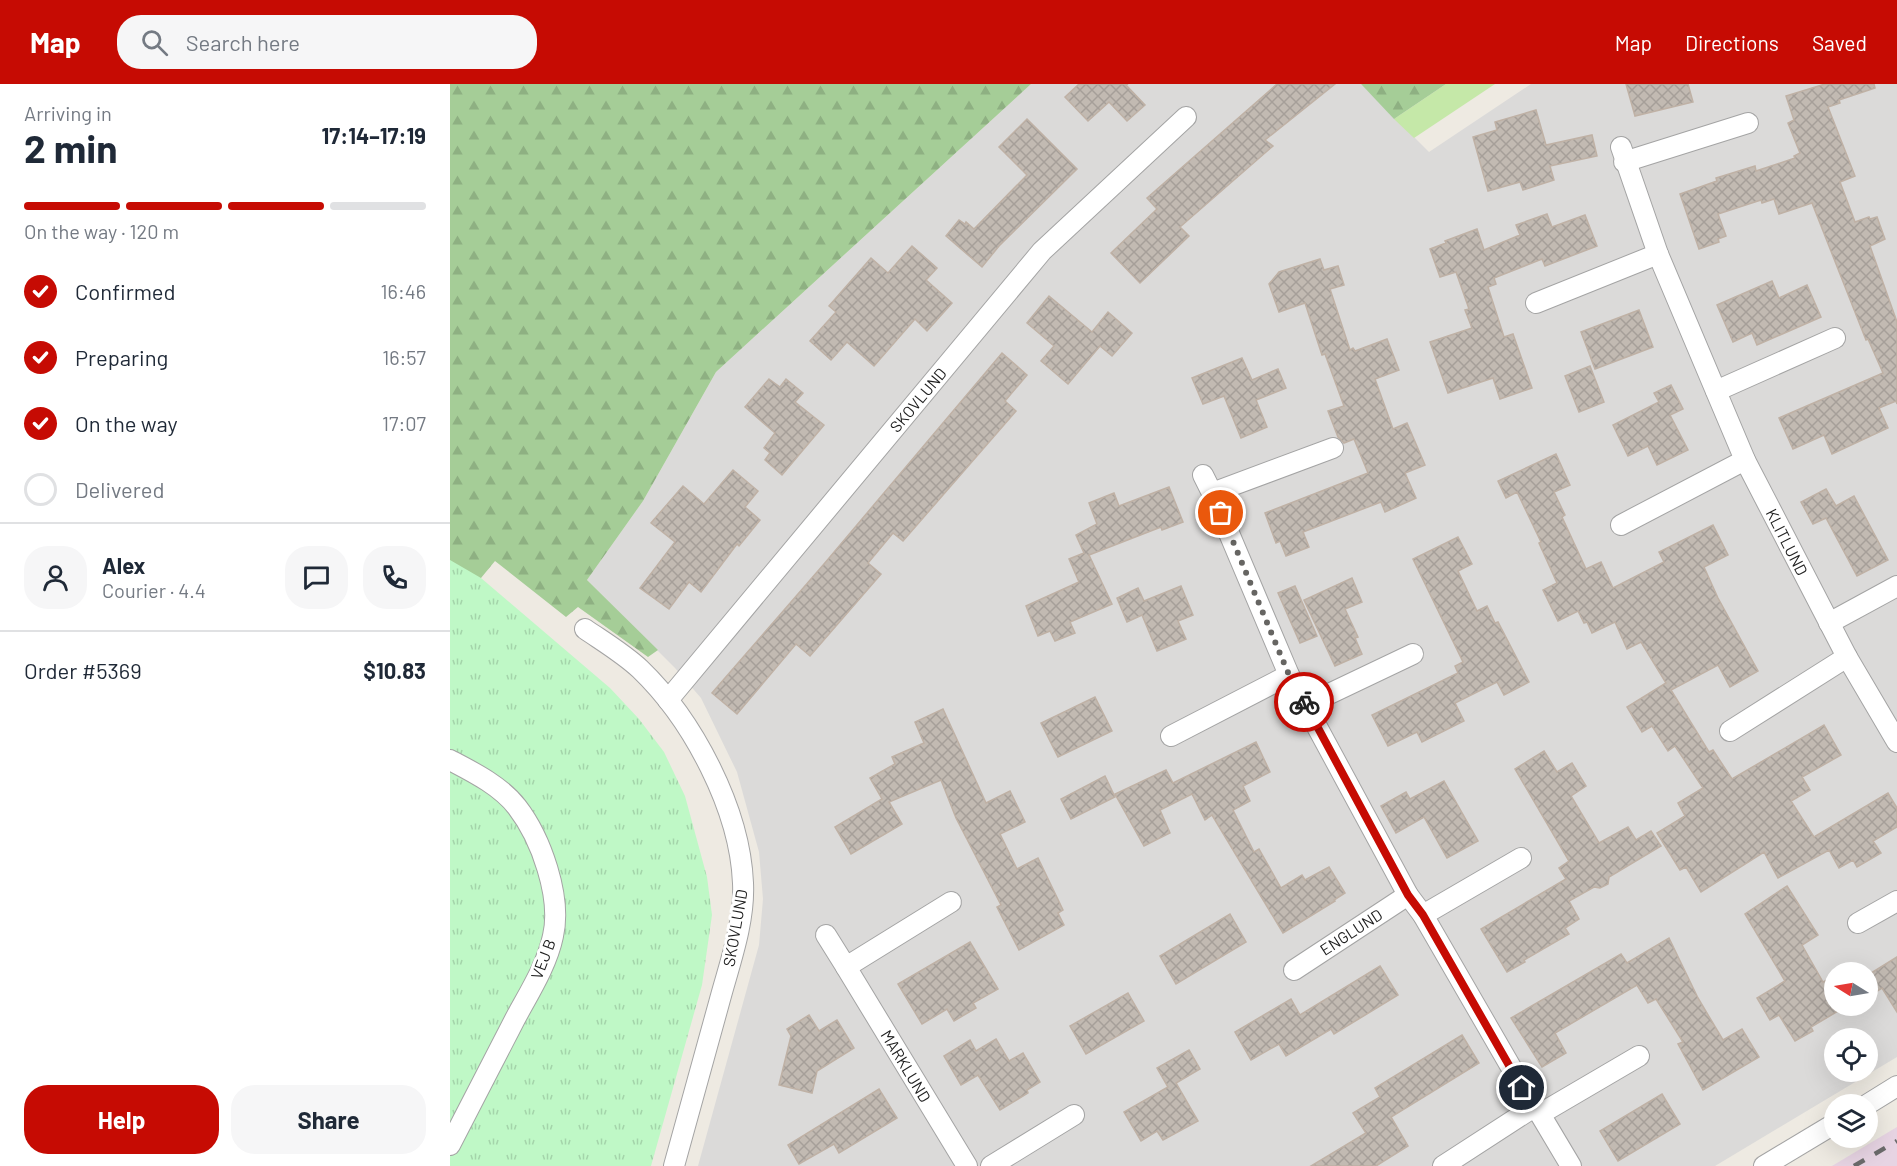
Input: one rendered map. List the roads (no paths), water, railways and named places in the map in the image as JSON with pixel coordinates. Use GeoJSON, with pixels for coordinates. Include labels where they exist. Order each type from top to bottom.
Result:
{"type":"FeatureCollection","features":[{"type":"Feature","properties":{"kind":"street","name":"SKOVLUND"},"geometry":{"type":"LineString","coordinates":[[668,700],[1042,251],[1186,117]]}},
{"type":"Feature","properties":{"kind":"street","name":"KLITLUND"},"geometry":{"type":"LineString","coordinates":[[1748,123],[1623,154],[1658,254],[1745,460],[1829,623],[1897,742]]}},
{"type":"Feature","properties":{"kind":"street"},"geometry":{"type":"LineString","coordinates":[[1536,303],[1658,254]]}},
{"type":"Feature","properties":{"kind":"street"},"geometry":{"type":"LineString","coordinates":[[1716,391],[1835,338]]}},
{"type":"Feature","properties":{"kind":"street"},"geometry":{"type":"LineString","coordinates":[[1212,493],[1333,448]]}},
{"type":"Feature","properties":{"kind":"street"},"geometry":{"type":"LineString","coordinates":[[1620,525],[1745,460]]}},
{"type":"Feature","properties":{"kind":"street"},"geometry":{"type":"LineString","coordinates":[[1203,475],[1289,675],[1408,895],[1423,915],[1571,1166]]}},
{"type":"Feature","properties":{"kind":"street"},"geometry":{"type":"LineString","coordinates":[[1829,623],[1897,586]]}},
{"type":"Feature","properties":{"kind":"street","name":"SKOVLUND"},"geometry":{"type":"LineString","coordinates":[[585,629],[628,659],[668,700],[696,740],[718,784],[735,831],[743,883],[741,910],[734,948],[674,1166]]}},
{"type":"Feature","properties":{"kind":"street"},"geometry":{"type":"LineString","coordinates":[[1305,705],[1413,654]]}},
{"type":"Feature","properties":{"kind":"street"},"geometry":{"type":"LineString","coordinates":[[1730,731],[1848,657]]}},
{"type":"Feature","properties":{"kind":"street"},"geometry":{"type":"LineString","coordinates":[[1171,736],[1289,675]]}},
{"type":"Feature","properties":{"kind":"street","name":"VEJ B"},"geometry":{"type":"LineString","coordinates":[[450,760],[481,776],[517,806],[538,842],[551,880],[555,907],[554,936],[539,974],[450,1145]]}},
{"type":"Feature","properties":{"kind":"street"},"geometry":{"type":"LineString","coordinates":[[1423,915],[1521,858]]}},
{"type":"Feature","properties":{"kind":"street","name":"ENGLUND"},"geometry":{"type":"LineString","coordinates":[[1294,969],[1408,895]]}},
{"type":"Feature","properties":{"kind":"street"},"geometry":{"type":"LineString","coordinates":[[1858,923],[1897,901]]}},
{"type":"Feature","properties":{"kind":"street"},"geometry":{"type":"LineString","coordinates":[[846,967],[951,902]]}},
{"type":"Feature","properties":{"kind":"street","name":"MARKLUND"},"geometry":{"type":"LineString","coordinates":[[826,935],[967,1166]]}},
{"type":"Feature","properties":{"kind":"street"},"geometry":{"type":"LineString","coordinates":[[1443,1166],[1537,1111],[1639,1056]]}},
{"type":"Feature","properties":{"kind":"street"},"geometry":{"type":"LineString","coordinates":[[1878,1098],[1897,1086]]}},
{"type":"Feature","properties":{"kind":"street"},"geometry":{"type":"LineString","coordinates":[[991,1166],[1074,1115]]}},
{"type":"Feature","properties":{"kind":"street"},"geometry":{"type":"LineString","coordinates":[[1764,1166],[1824,1130]]}},
{"type":"Feature","properties":{"kind":"railway"},"geometry":{"type":"LineString","coordinates":[[1854,1166],[1897,1141]]}}]}
